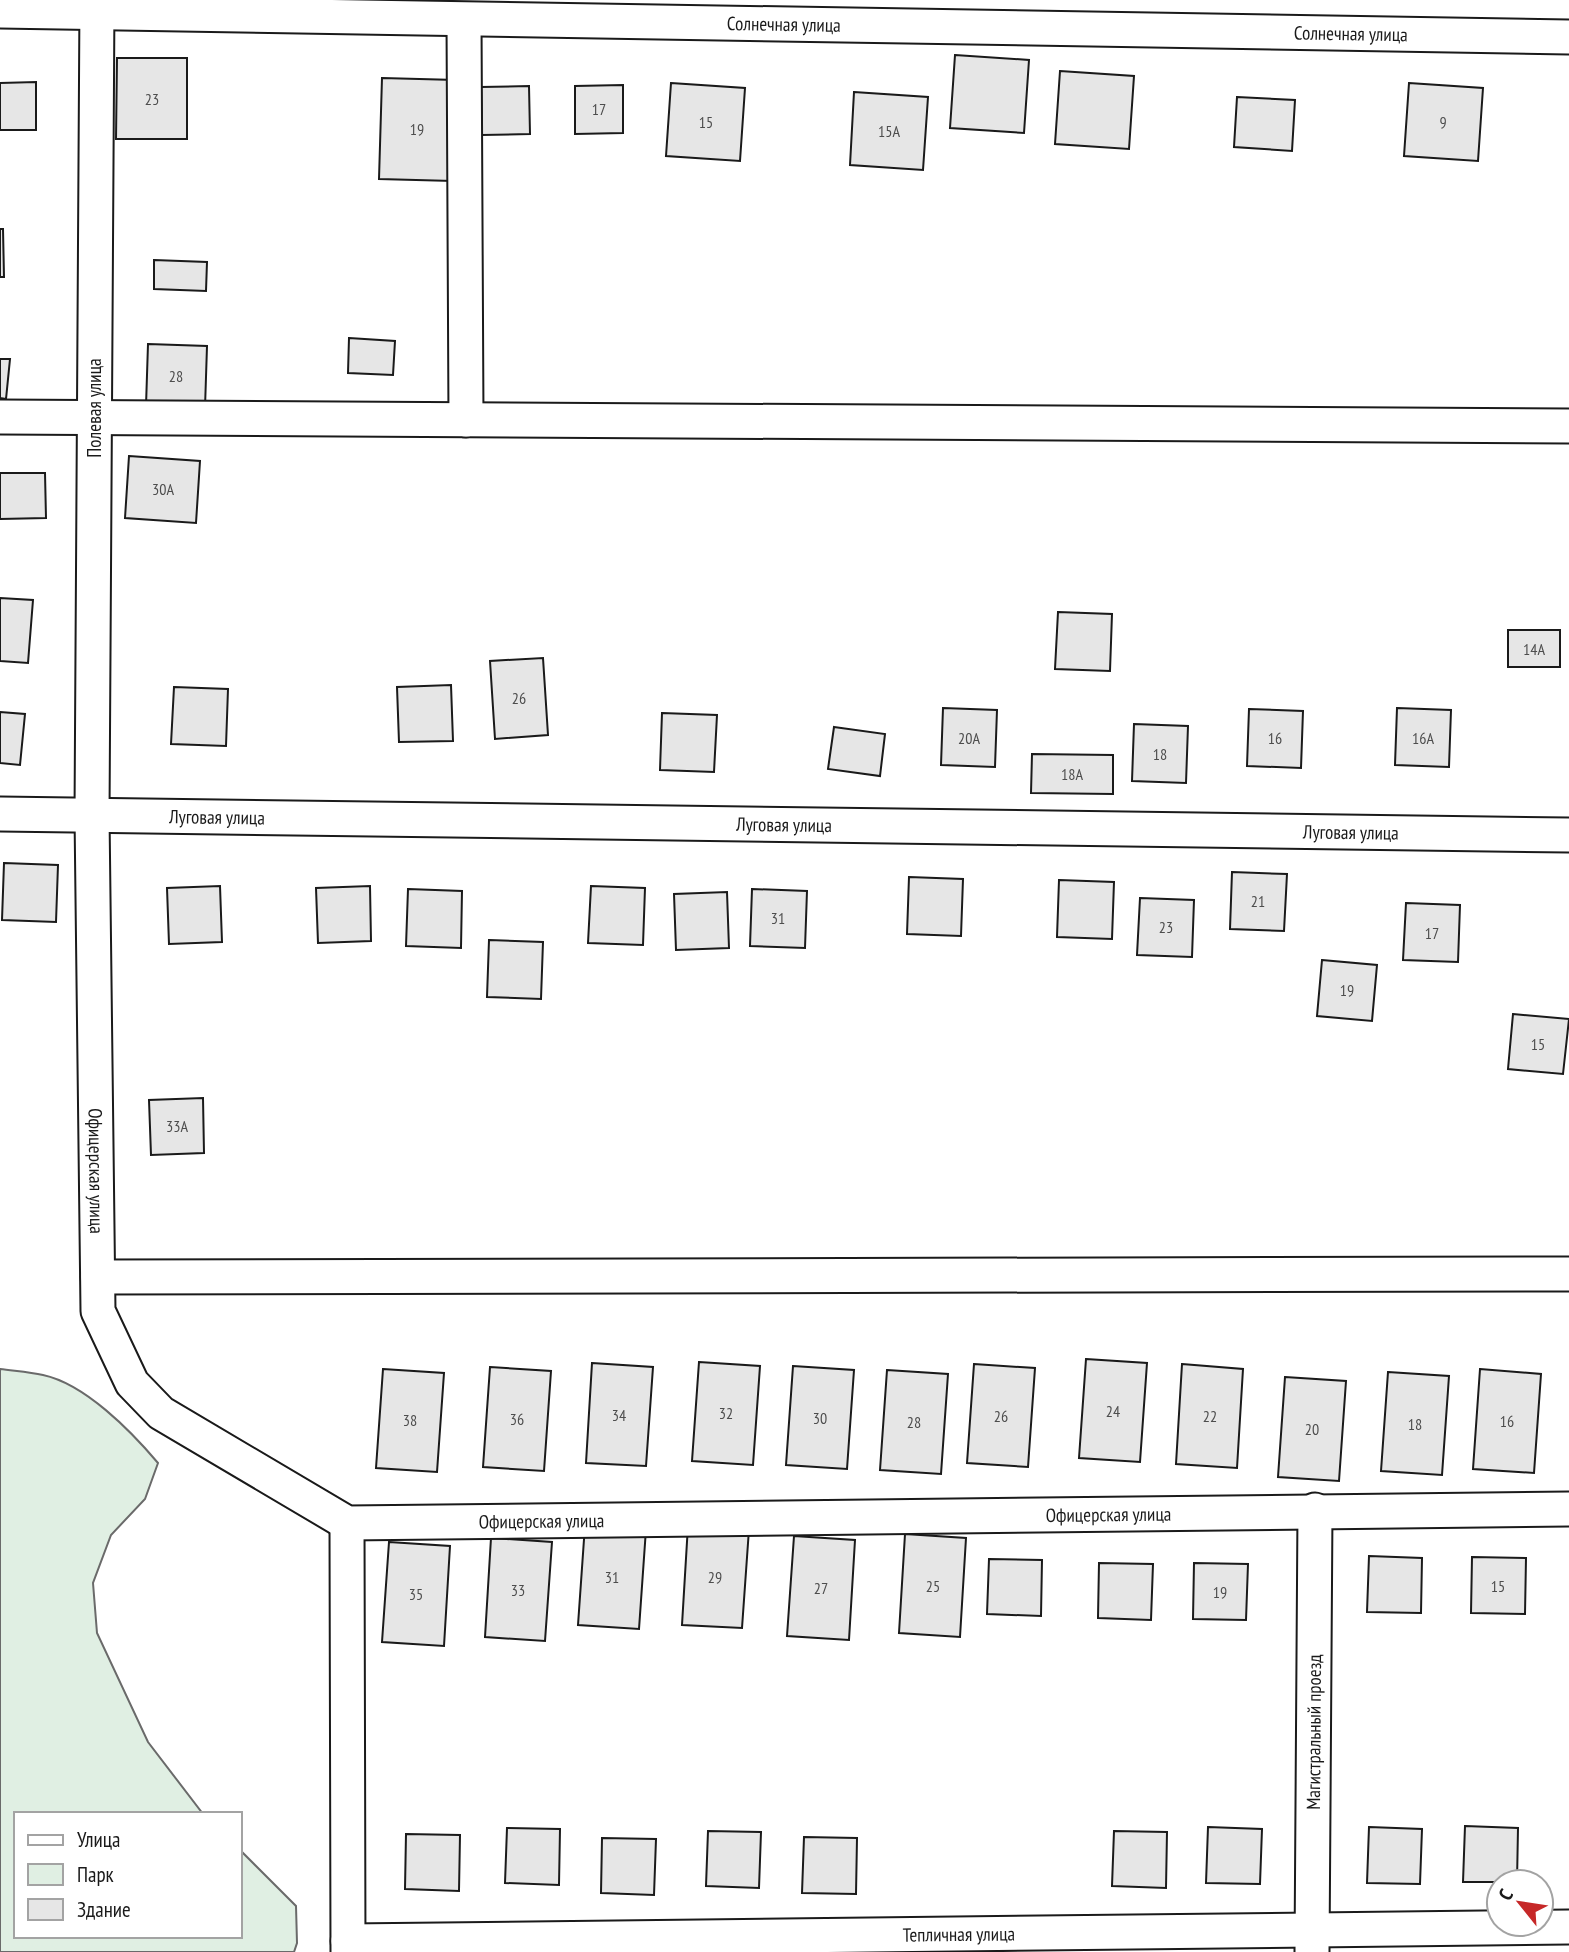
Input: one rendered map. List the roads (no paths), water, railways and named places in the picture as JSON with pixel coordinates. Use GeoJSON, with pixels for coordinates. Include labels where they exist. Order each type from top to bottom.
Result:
{"type":"FeatureCollection","features":[{"type":"Feature","properties":{"kind":"street","name":"Солнечная улица"},"geometry":{"type":"LineString","coordinates":[[0,11],[97,7],[464,20],[1569,37]]}},
{"type":"Feature","properties":{"kind":"street","name":"Полевая улица"},"geometry":{"type":"LineString","coordinates":[[92,815],[97,7]]}},
{"type":"Feature","properties":{"kind":"street"},"geometry":{"type":"LineString","coordinates":[[464,20],[466,420]]}},
{"type":"Feature","properties":{"kind":"street"},"geometry":{"type":"LineString","coordinates":[[0,417],[1569,426]]}},
{"type":"Feature","properties":{"kind":"street","name":"Луговая улица"},"geometry":{"type":"LineString","coordinates":[[0,814],[1569,835]]}},
{"type":"Feature","properties":{"kind":"street","name":"Офицерская улица"},"geometry":{"type":"LineString","coordinates":[[92,815],[98,1311],[132,1383],[161,1413],[347,1523],[1315,1510],[1569,1510]]}},
{"type":"Feature","properties":{"kind":"street"},"geometry":{"type":"LineString","coordinates":[[98,1277],[1569,1274]]}},
{"type":"Feature","properties":{"kind":"street","name":"Магистральный проезд"},"geometry":{"type":"LineString","coordinates":[[1312,1940],[1315,1510]]}},
{"type":"Feature","properties":{"kind":"street"},"geometry":{"type":"LineString","coordinates":[[347,1523],[348,1946]]}},
{"type":"Feature","properties":{"kind":"street","name":"Тепличная улица"},"geometry":{"type":"LineString","coordinates":[[348,1946],[1312,1940],[1569,1927]]}}]}
